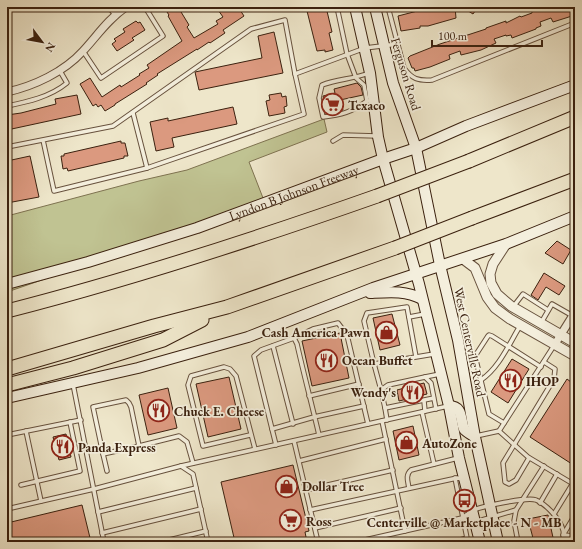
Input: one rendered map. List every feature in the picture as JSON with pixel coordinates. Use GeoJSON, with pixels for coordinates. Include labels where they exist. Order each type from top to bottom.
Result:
{"type":"FeatureCollection","features":[{"type":"Feature","properties":{"kind":"highway"},"geometry":{"type":"LineString","coordinates":[[7,310],[174,264],[377,196],[469,161],[575,117]]}},
{"type":"Feature","properties":{"kind":"highway"},"geometry":{"type":"LineString","coordinates":[[7,369],[154,326],[227,307],[395,248],[575,179]]}},
{"type":"Feature","properties":{"kind":"highway"},"geometry":{"type":"LineString","coordinates":[[7,385],[73,368],[163,340],[227,307]]}},
{"type":"Feature","properties":{"kind":"main road"},"geometry":{"type":"LineString","coordinates":[[355,7],[370,73],[370,101],[383,159],[416,274],[449,406],[459,458],[480,542]]}},
{"type":"Feature","properties":{"kind":"main road","name":"Ferguson Road"},"geometry":{"type":"LineString","coordinates":[[375,7],[393,83],[416,148]]}},
{"type":"Feature","properties":{"kind":"main road","name":"Lyndon B Johnson Freeway"},"geometry":{"type":"LineString","coordinates":[[7,284],[88,262],[197,228],[416,148],[466,126],[575,85]]}},
{"type":"Feature","properties":{"kind":"main road","name":"West Centerville Road"},"geometry":{"type":"LineString","coordinates":[[416,148],[440,265],[458,340],[475,437],[498,542]]}},
{"type":"Feature","properties":{"kind":"main road"},"geometry":{"type":"LineString","coordinates":[[7,398],[138,368],[248,337],[373,288],[506,244],[575,216]]}},
{"type":"Feature","properties":{"kind":"main road"},"geometry":{"type":"LineString","coordinates":[[358,295],[401,292],[416,295],[422,299]]}},
{"type":"Feature","properties":{"kind":"main road"},"geometry":{"type":"LineString","coordinates":[[449,406],[454,406],[458,409],[465,429],[475,437]]}},
{"type":"Feature","properties":{"kind":"street"},"geometry":{"type":"LineString","coordinates":[[7,92],[34,84],[72,62],[100,30],[115,15],[126,7]]}},
{"type":"Feature","properties":{"kind":"street"},"geometry":{"type":"LineString","coordinates":[[506,244],[493,264],[490,274],[491,283],[497,294],[513,307],[575,343]]}},
{"type":"Feature","properties":{"kind":"street"},"geometry":{"type":"LineString","coordinates":[[463,259],[475,268],[486,297],[495,308],[520,325],[575,356]]}},
{"type":"Feature","properties":{"kind":"street"},"geometry":{"type":"LineString","coordinates":[[555,344],[574,314]]}},
{"type":"Feature","properties":{"kind":"lane"},"geometry":{"type":"LineString","coordinates":[[109,7],[115,15]]}},
{"type":"Feature","properties":{"kind":"lane"},"geometry":{"type":"LineString","coordinates":[[83,51],[101,78],[162,36],[145,7]]}},
{"type":"Feature","properties":{"kind":"lane"},"geometry":{"type":"LineString","coordinates":[[337,7],[347,54],[356,78],[364,85],[370,101],[355,110],[336,116],[323,117],[319,98],[322,85],[329,82],[356,78],[370,73]]}},
{"type":"Feature","properties":{"kind":"lane"},"geometry":{"type":"LineString","coordinates":[[388,7],[404,68],[408,74],[422,81],[432,80],[575,23]]}},
{"type":"Feature","properties":{"kind":"lane"},"geometry":{"type":"LineString","coordinates":[[7,146],[114,126],[251,29],[285,20],[304,114],[147,168],[54,191],[43,140]]}},
{"type":"Feature","properties":{"kind":"lane"},"geometry":{"type":"LineString","coordinates":[[295,74],[365,48],[384,44],[398,44]]}},
{"type":"Feature","properties":{"kind":"lane"},"geometry":{"type":"LineString","coordinates":[[7,106],[32,101],[62,87],[67,83],[59,70]]}},
{"type":"Feature","properties":{"kind":"lane"},"geometry":{"type":"LineString","coordinates":[[133,113],[147,168]]}},
{"type":"Feature","properties":{"kind":"lane"},"geometry":{"type":"LineString","coordinates":[[333,141],[343,136],[378,136]]}},
{"type":"Feature","properties":{"kind":"lane"},"geometry":{"type":"LineString","coordinates":[[513,307],[523,294],[548,310]]}},
{"type":"Feature","properties":{"kind":"lane"},"geometry":{"type":"LineString","coordinates":[[541,323],[552,304],[574,314]]}},
{"type":"Feature","properties":{"kind":"lane"},"geometry":{"type":"LineString","coordinates":[[406,531],[386,439],[384,421],[385,408],[364,321],[367,313],[407,307],[416,357]]}},
{"type":"Feature","properties":{"kind":"lane"},"geometry":{"type":"LineString","coordinates":[[409,317],[426,314]]}},
{"type":"Feature","properties":{"kind":"lane"},"geometry":{"type":"LineString","coordinates":[[276,445],[254,356],[261,350],[294,338],[313,329],[338,323],[347,335],[368,424]]}},
{"type":"Feature","properties":{"kind":"lane"},"geometry":{"type":"LineString","coordinates":[[481,380],[489,374],[520,325]]}},
{"type":"Feature","properties":{"kind":"lane"},"geometry":{"type":"LineString","coordinates":[[504,423],[489,414],[475,356],[488,336],[492,336],[541,367]]}},
{"type":"Feature","properties":{"kind":"lane"},"geometry":{"type":"LineString","coordinates":[[294,338],[297,344],[319,435]]}},
{"type":"Feature","properties":{"kind":"lane"},"geometry":{"type":"LineString","coordinates":[[475,437],[499,431],[555,344]]}},
{"type":"Feature","properties":{"kind":"lane"},"geometry":{"type":"LineString","coordinates":[[274,346],[292,424]]}},
{"type":"Feature","properties":{"kind":"lane"},"geometry":{"type":"LineString","coordinates":[[374,364],[436,354]]}},
{"type":"Feature","properties":{"kind":"lane"},"geometry":{"type":"LineString","coordinates":[[529,458],[516,480],[509,484],[505,482],[503,463],[554,379],[555,369],[544,362]]}},
{"type":"Feature","properties":{"kind":"lane"},"geometry":{"type":"LineString","coordinates":[[250,435],[203,446],[188,385],[191,376],[224,367],[230,369],[236,376],[255,450]]}},
{"type":"Feature","properties":{"kind":"lane"},"geometry":{"type":"LineString","coordinates":[[381,390],[388,385],[441,374]]}},
{"type":"Feature","properties":{"kind":"lane"},"geometry":{"type":"LineString","coordinates":[[425,377],[431,383],[436,409]]}},
{"type":"Feature","properties":{"kind":"lane"},"geometry":{"type":"LineString","coordinates":[[73,383],[104,542]]}},
{"type":"Feature","properties":{"kind":"lane"},"geometry":{"type":"LineString","coordinates":[[309,396],[358,384]]}},
{"type":"Feature","properties":{"kind":"lane"},"geometry":{"type":"LineString","coordinates":[[385,408],[434,398]]}},
{"type":"Feature","properties":{"kind":"lane"},"geometry":{"type":"LineString","coordinates":[[107,471],[102,454],[93,407],[126,400],[130,402],[139,446]]}},
{"type":"Feature","properties":{"kind":"lane"},"geometry":{"type":"LineString","coordinates":[[424,401],[424,412],[434,464]]}},
{"type":"Feature","properties":{"kind":"lane"},"geometry":{"type":"LineString","coordinates":[[272,429],[314,417],[364,406]]}},
{"type":"Feature","properties":{"kind":"lane"},"geometry":{"type":"LineString","coordinates":[[7,509],[94,489],[180,466],[449,406]]}},
{"type":"Feature","properties":{"kind":"lane"},"geometry":{"type":"LineString","coordinates":[[7,435],[80,420]]}},
{"type":"Feature","properties":{"kind":"lane"},"geometry":{"type":"LineString","coordinates":[[21,485],[80,471],[70,422]]}},
{"type":"Feature","properties":{"kind":"lane"},"geometry":{"type":"LineString","coordinates":[[26,431],[41,501]]}},
{"type":"Feature","properties":{"kind":"lane"},"geometry":{"type":"LineString","coordinates":[[499,431],[529,458],[574,484],[554,514]]}},
{"type":"Feature","properties":{"kind":"lane"},"geometry":{"type":"LineString","coordinates":[[102,454],[179,436],[187,442],[193,463]]}},
{"type":"Feature","properties":{"kind":"lane"},"geometry":{"type":"LineString","coordinates":[[299,461],[386,439]]}},
{"type":"Feature","properties":{"kind":"lane"},"geometry":{"type":"LineString","coordinates":[[294,441],[318,542]]}},
{"type":"Feature","properties":{"kind":"lane"},"geometry":{"type":"LineString","coordinates":[[409,488],[407,478],[408,472],[411,470],[459,458]]}},
{"type":"Feature","properties":{"kind":"lane"},"geometry":{"type":"LineString","coordinates":[[180,466],[193,474],[208,542]]}},
{"type":"Feature","properties":{"kind":"lane"},"geometry":{"type":"LineString","coordinates":[[518,542],[514,521],[516,510],[544,466]]}},
{"type":"Feature","properties":{"kind":"lane"},"geometry":{"type":"LineString","coordinates":[[306,490],[393,470]]}},
{"type":"Feature","properties":{"kind":"lane"},"geometry":{"type":"LineString","coordinates":[[540,503],[557,474]]}},
{"type":"Feature","properties":{"kind":"lane"},"geometry":{"type":"LineString","coordinates":[[310,510],[455,478],[465,479]]}},
{"type":"Feature","properties":{"kind":"lane"},"geometry":{"type":"LineString","coordinates":[[453,542],[465,541],[467,538],[455,478]]}},
{"type":"Feature","properties":{"kind":"lane"},"geometry":{"type":"LineString","coordinates":[[98,512],[196,488]]}},
{"type":"Feature","properties":{"kind":"lane"},"geometry":{"type":"LineString","coordinates":[[356,542],[372,540],[462,518],[473,510],[490,506],[516,500],[536,500],[547,507],[554,514],[563,530],[563,542]]}},
{"type":"Feature","properties":{"kind":"lane"},"geometry":{"type":"LineString","coordinates":[[315,528],[401,508]]}},
{"type":"Feature","properties":{"kind":"lane"},"geometry":{"type":"LineString","coordinates":[[102,533],[201,509]]}},
{"type":"Feature","properties":{"kind":"lane"},"geometry":{"type":"LineString","coordinates":[[462,518],[476,522],[516,510]]}},
{"type":"Feature","properties":{"kind":"lane"},"geometry":{"type":"LineString","coordinates":[[563,535],[575,515]]}},
{"type":"Feature","properties":{"kind":"lane"},"geometry":{"type":"LineString","coordinates":[[161,542],[206,531]]}},
{"type":"Feature","properties":{"kind":"lane"},"geometry":{"type":"LineString","coordinates":[[563,535],[575,536]]}},
{"type":"Feature","properties":{"kind":"green space"},"geometry":{"type":"Polygon","coordinates":[[[324,119],[327,132],[249,162],[263,198],[248,209],[7,292],[7,216],[139,181],[187,170],[324,119]]]}},
{"type":"Feature","properties":{"kind":"building"},"geometry":{"type":"Polygon","coordinates":[[[169,7],[178,7],[189,25],[187,27],[194,38],[218,24],[216,21],[223,17],[216,7],[238,7],[244,16],[223,30],[225,33],[157,74],[158,75],[146,83],[147,84],[105,111],[101,105],[98,107],[96,104],[93,106],[80,84],[90,78],[102,97],[120,85],[121,87],[140,75],[139,74],[149,68],[147,65],[182,41],[168,16],[169,15],[167,12],[170,9],[169,7]]]}},
{"type":"Feature","properties":{"kind":"building"},"geometry":{"type":"Polygon","coordinates":[[[306,7],[326,7],[332,32],[329,33],[333,50],[325,52],[325,50],[317,51],[306,7]]]}},
{"type":"Feature","properties":{"kind":"building"},"geometry":{"type":"Polygon","coordinates":[[[433,7],[455,7],[456,18],[428,26],[420,26],[420,28],[401,31],[398,16],[433,7]]]}},
{"type":"Feature","properties":{"kind":"building"},"geometry":{"type":"Polygon","coordinates":[[[462,7],[478,7],[473,14],[462,7]]]}},
{"type":"Feature","properties":{"kind":"building"},"geometry":{"type":"Polygon","coordinates":[[[542,7],[575,7],[575,13],[572,14],[572,16],[553,22],[551,18],[540,22],[541,26],[536,29],[512,38],[511,35],[506,35],[494,39],[496,43],[481,50],[461,55],[460,51],[449,55],[450,59],[430,67],[415,71],[414,68],[412,68],[408,58],[410,56],[506,21],[506,23],[520,16],[521,17],[532,13],[532,11],[542,7]]]}},
{"type":"Feature","properties":{"kind":"building"},"geometry":{"type":"Polygon","coordinates":[[[136,21],[138,23],[140,22],[145,30],[132,38],[134,40],[117,51],[112,44],[116,41],[114,39],[125,32],[123,29],[136,21]]]}},
{"type":"Feature","properties":{"kind":"building"},"geometry":{"type":"Polygon","coordinates":[[[274,32],[283,73],[199,90],[195,72],[262,58],[258,36],[274,32]]]}},
{"type":"Feature","properties":{"kind":"building"},"geometry":{"type":"Polygon","coordinates":[[[357,83],[361,87],[363,95],[340,100],[343,110],[326,113],[323,96],[335,93],[334,89],[357,83]]]}},
{"type":"Feature","properties":{"kind":"building"},"geometry":{"type":"Polygon","coordinates":[[[281,93],[282,97],[286,96],[287,106],[284,107],[285,113],[269,116],[266,101],[270,100],[269,95],[281,93]]]}},
{"type":"Feature","properties":{"kind":"building"},"geometry":{"type":"Polygon","coordinates":[[[77,95],[81,114],[7,130],[7,115],[56,104],[55,99],[77,95]]]}},
{"type":"Feature","properties":{"kind":"building"},"geometry":{"type":"Polygon","coordinates":[[[233,107],[237,124],[172,138],[174,147],[156,151],[150,122],[168,118],[168,121],[233,107]]]}},
{"type":"Feature","properties":{"kind":"building"},"geometry":{"type":"Polygon","coordinates":[[[121,141],[121,143],[125,143],[128,156],[124,156],[124,158],[68,171],[67,168],[63,169],[61,156],[64,156],[64,154],[121,141]]]}},
{"type":"Feature","properties":{"kind":"building"},"geometry":{"type":"Polygon","coordinates":[[[30,156],[39,197],[7,203],[7,161],[30,156]]]}},
{"type":"Feature","properties":{"kind":"building"},"geometry":{"type":"Polygon","coordinates":[[[557,241],[571,250],[563,264],[545,253],[557,241]]]}},
{"type":"Feature","properties":{"kind":"building"},"geometry":{"type":"Polygon","coordinates":[[[544,273],[565,286],[559,295],[546,287],[538,300],[531,295],[544,273]]]}},
{"type":"Feature","properties":{"kind":"building","name":"Cash America Pawn"},"geometry":{"type":"Polygon","coordinates":[[[392,314],[400,345],[380,350],[373,318],[392,314]]]}},
{"type":"Feature","properties":{"kind":"building","name":"Ocean Buffet"},"geometry":{"type":"Polygon","coordinates":[[[340,333],[349,378],[312,386],[302,341],[340,333]]]}},
{"type":"Feature","properties":{"kind":"building","name":"IHOP"},"geometry":{"type":"Polygon","coordinates":[[[512,359],[529,369],[508,403],[491,392],[512,359]]]}},
{"type":"Feature","properties":{"kind":"building"},"geometry":{"type":"Polygon","coordinates":[[[229,377],[241,429],[208,437],[196,384],[229,377]]]}},
{"type":"Feature","properties":{"kind":"building"},"geometry":{"type":"Polygon","coordinates":[[[567,379],[575,385],[575,466],[530,437],[567,379]]]}},
{"type":"Feature","properties":{"kind":"building","name":"Wendy's"},"geometry":{"type":"Polygon","coordinates":[[[424,383],[427,394],[399,401],[397,390],[424,383]]]}},
{"type":"Feature","properties":{"kind":"building","name":"Chuck E. Cheese"},"geometry":{"type":"Polygon","coordinates":[[[168,388],[177,428],[148,435],[139,395],[168,388]]]}},
{"type":"Feature","properties":{"kind":"building","name":"AutoZone"},"geometry":{"type":"Polygon","coordinates":[[[413,426],[419,455],[399,460],[393,431],[413,426]]]}},
{"type":"Feature","properties":{"kind":"building","name":"Panda Express"},"geometry":{"type":"Polygon","coordinates":[[[66,434],[71,457],[59,460],[53,437],[66,434]]]}},
{"type":"Feature","properties":{"kind":"building"},"geometry":{"type":"Polygon","coordinates":[[[293,465],[309,531],[305,532],[307,542],[235,542],[221,482],[293,465]]]}},
{"type":"Feature","properties":{"kind":"building"},"geometry":{"type":"Polygon","coordinates":[[[82,505],[91,542],[9,542],[7,523],[82,505]]]}},
{"type":"Feature","properties":{"kind":"building"},"geometry":{"type":"Polygon","coordinates":[[[548,515],[554,542],[534,542],[528,519],[548,515]]]}},
{"type":"Feature","properties":{"kind":"place","name":"Texaco"},"geometry":{"type":"Point","coordinates":[333,105]}},
{"type":"Feature","properties":{"kind":"place","name":"Cash America Pawn"},"geometry":{"type":"Point","coordinates":[386,332]}},
{"type":"Feature","properties":{"kind":"place","name":"Ocean Buffet"},"geometry":{"type":"Point","coordinates":[326,360]}},
{"type":"Feature","properties":{"kind":"place","name":"IHOP"},"geometry":{"type":"Point","coordinates":[510,381]}},
{"type":"Feature","properties":{"kind":"place","name":"Wendy's"},"geometry":{"type":"Point","coordinates":[412,392]}},
{"type":"Feature","properties":{"kind":"place","name":"Chuck E. Cheese"},"geometry":{"type":"Point","coordinates":[158,411]}},
{"type":"Feature","properties":{"kind":"place","name":"AutoZone"},"geometry":{"type":"Point","coordinates":[406,443]}},
{"type":"Feature","properties":{"kind":"place","name":"Panda Express"},"geometry":{"type":"Point","coordinates":[62,447]}},
{"type":"Feature","properties":{"kind":"place","name":"Dollar Tree"},"geometry":{"type":"Point","coordinates":[286,486]}},
{"type":"Feature","properties":{"kind":"place","name":"Centerville @ Marketplace - N - MB"},"geometry":{"type":"Point","coordinates":[464,500]}},
{"type":"Feature","properties":{"kind":"place","name":"Ross"},"geometry":{"type":"Point","coordinates":[291,521]}}]}
